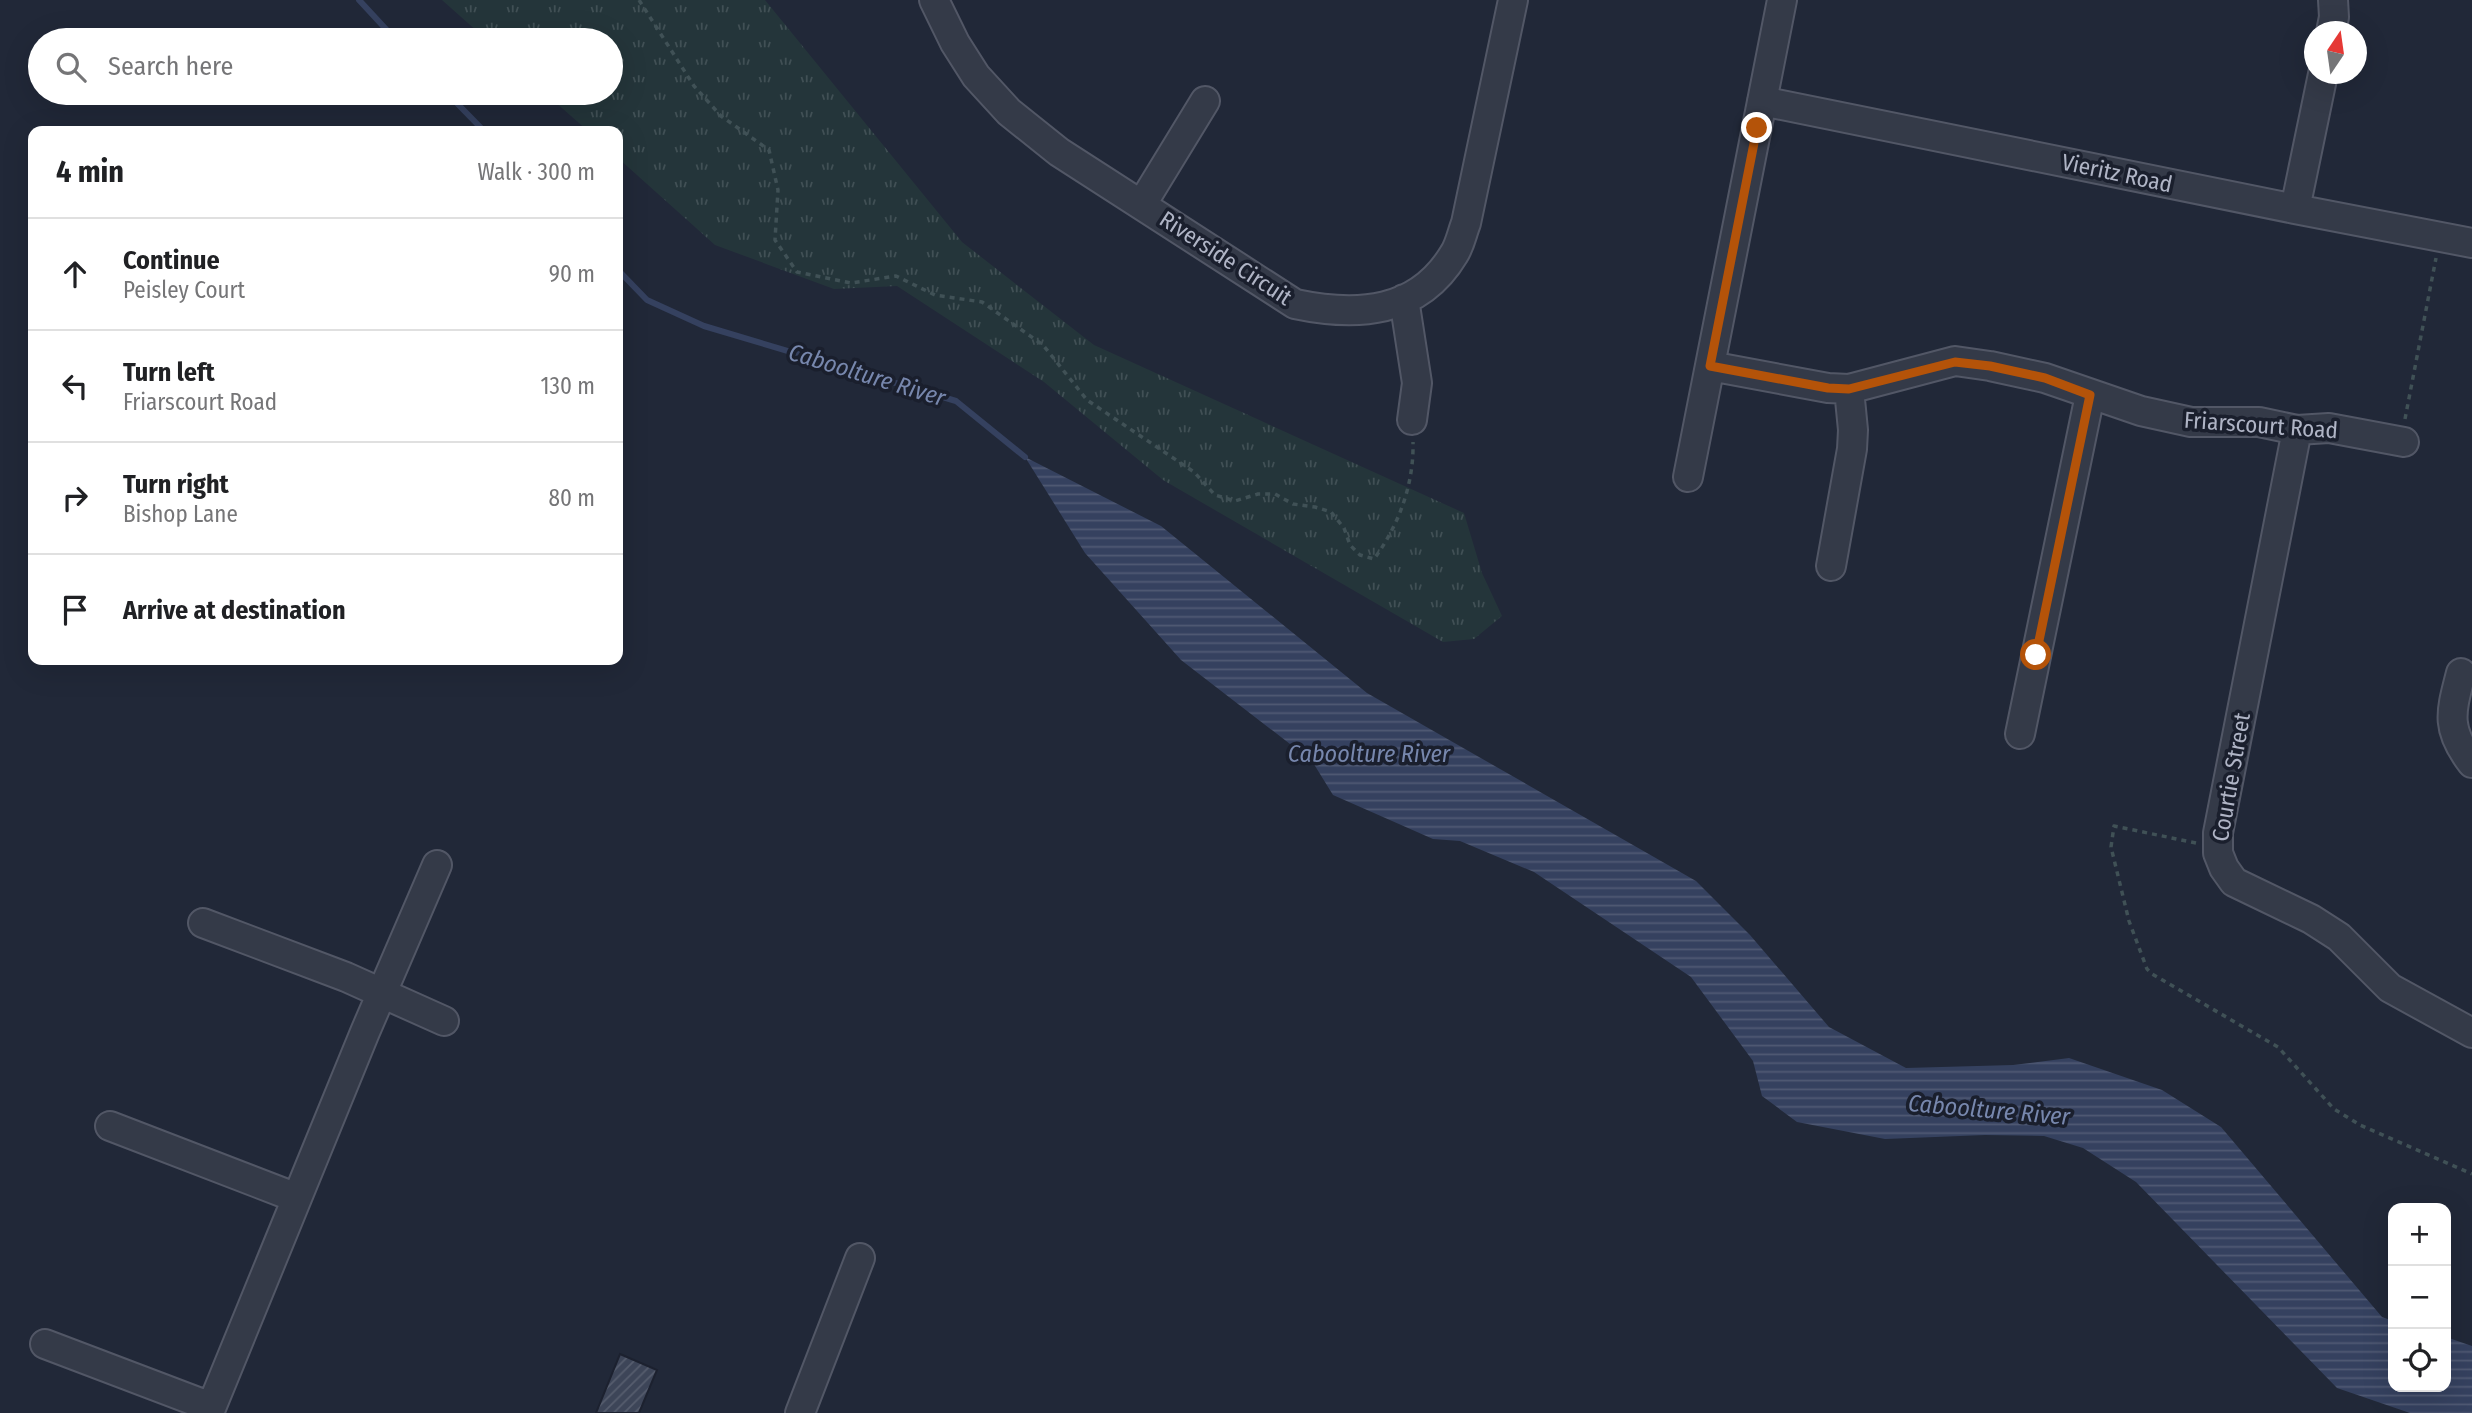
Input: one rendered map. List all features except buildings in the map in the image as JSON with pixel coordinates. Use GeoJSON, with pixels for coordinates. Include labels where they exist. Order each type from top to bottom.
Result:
{"type":"FeatureCollection","features":[{"type":"Feature","properties":{"kind":"street","name":"Riverside Circuit"},"geometry":{"type":"LineString","coordinates":[[934,0],[955,43],[976,76],[1009,112],[1059,152],[1295,304],[1354,312],[1383,308],[1404,299],[1427,284],[1445,267],[1456,251],[1466,223],[1513,0]]}},
{"type":"Feature","properties":{"kind":"street"},"geometry":{"type":"LineString","coordinates":[[1688,477],[1782,0]]}},
{"type":"Feature","properties":{"kind":"street"},"geometry":{"type":"LineString","coordinates":[[2333,0],[2333,21]]}},
{"type":"Feature","properties":{"kind":"street"},"geometry":{"type":"LineString","coordinates":[[2295,209],[2321,84]]}},
{"type":"Feature","properties":{"kind":"street"},"geometry":{"type":"LineString","coordinates":[[1142,204],[1205,101]]}},
{"type":"Feature","properties":{"kind":"street","name":"Vieritz Road"},"geometry":{"type":"LineString","coordinates":[[1762,101],[2472,243]]}},
{"type":"Feature","properties":{"kind":"street"},"geometry":{"type":"LineString","coordinates":[[1404,299],[1416,383],[1412,420]]}},
{"type":"Feature","properties":{"kind":"street","name":"Friarscourt Road"},"geometry":{"type":"LineString","coordinates":[[1710,366],[1828,388],[1849,389],[1955,362],[1990,366],[2045,378],[2141,411],[2191,422],[2259,422],[2297,430],[2329,428],[2402,442]]}},
{"type":"Feature","properties":{"kind":"street"},"geometry":{"type":"LineString","coordinates":[[1831,566],[1852,449],[1849,389]]}},
{"type":"Feature","properties":{"kind":"street"},"geometry":{"type":"LineString","coordinates":[[2020,734],[2090,395]]}},
{"type":"Feature","properties":{"kind":"street","name":"Courtie Street"},"geometry":{"type":"LineString","coordinates":[[2297,430],[2218,833],[2218,853],[2234,882],[2311,919],[2339,937],[2390,988],[2472,1033]]}},
{"type":"Feature","properties":{"kind":"street"},"geometry":{"type":"LineString","coordinates":[[2461,673],[2452,713],[2452,726],[2457,742],[2472,763]]}},
{"type":"Feature","properties":{"kind":"street"},"geometry":{"type":"LineString","coordinates":[[44,1344],[210,1410],[437,864]]}},
{"type":"Feature","properties":{"kind":"street"},"geometry":{"type":"LineString","coordinates":[[203,923],[346,977],[444,1021]]}},
{"type":"Feature","properties":{"kind":"street"},"geometry":{"type":"LineString","coordinates":[[110,1126],[297,1198]]}},
{"type":"Feature","properties":{"kind":"street"},"geometry":{"type":"LineString","coordinates":[[800,1413],[860,1258]]}},
{"type":"Feature","properties":{"kind":"path"},"geometry":{"type":"LineString","coordinates":[[639,0],[694,86],[721,116],[769,150],[778,190],[775,240],[797,272],[851,283],[896,275],[935,295],[982,302],[1043,345],[1087,400],[1194,472],[1215,495],[1235,501],[1258,494],[1275,494],[1293,504],[1331,512],[1344,528],[1350,545],[1360,555],[1374,559],[1403,509],[1413,454],[1412,420]]}},
{"type":"Feature","properties":{"kind":"path"},"geometry":{"type":"LineString","coordinates":[[2402,442],[2436,257]]}},
{"type":"Feature","properties":{"kind":"path"},"geometry":{"type":"LineString","coordinates":[[2198,844],[2114,826],[2111,847],[2129,921],[2147,969],[2278,1047],[2334,1109],[2360,1125],[2472,1174]]}},
{"type":"Feature","properties":{"kind":"green space"},"geometry":{"type":"Polygon","coordinates":[[[442,0],[765,0],[962,242],[1094,345],[1464,513],[1482,573],[1502,616],[1474,639],[1443,642],[1163,480],[1044,382],[897,286],[834,289],[715,245],[623,162],[623,126],[582,126],[559,105],[623,105],[623,28],[474,28],[442,0]]]}},
{"type":"Feature","properties":{"kind":"water","name":"Caboolture River"},"geometry":{"type":"Polygon","coordinates":[[[1025,457],[1161,526],[1367,693],[1696,881],[1750,935],[1829,1027],[1906,1068],[2013,1065],[2069,1058],[2162,1090],[2221,1127],[2382,1317],[2388,1319],[2388,1392],[2451,1392],[2451,1339],[2472,1346],[2472,1413],[2410,1413],[2337,1388],[2136,1182],[2083,1148],[2044,1136],[1985,1135],[1885,1139],[1797,1122],[1762,1096],[1753,1061],[1691,977],[1534,872],[1460,841],[1433,839],[1333,795],[1312,761],[1181,660],[1085,553],[1025,457]]]}},
{"type":"Feature","properties":{"kind":"waterway","name":"Caboolture River"},"geometry":{"type":"LineString","coordinates":[[359,0],[385,28]]}},
{"type":"Feature","properties":{"kind":"waterway","name":"Caboolture River"},"geometry":{"type":"LineString","coordinates":[[459,105],[479,126]]}},
{"type":"Feature","properties":{"kind":"waterway","name":"Caboolture River"},"geometry":{"type":"LineString","coordinates":[[623,275],[647,300],[704,326],[956,401],[1025,457]]}},
{"type":"Feature","properties":{"kind":"route"},"geometry":{"type":"LineString","coordinates":[[1757,128],[1710,366],[1828,388],[1849,389],[1955,362],[1990,366],[2045,378],[2090,395],[2036,655]]}}]}
